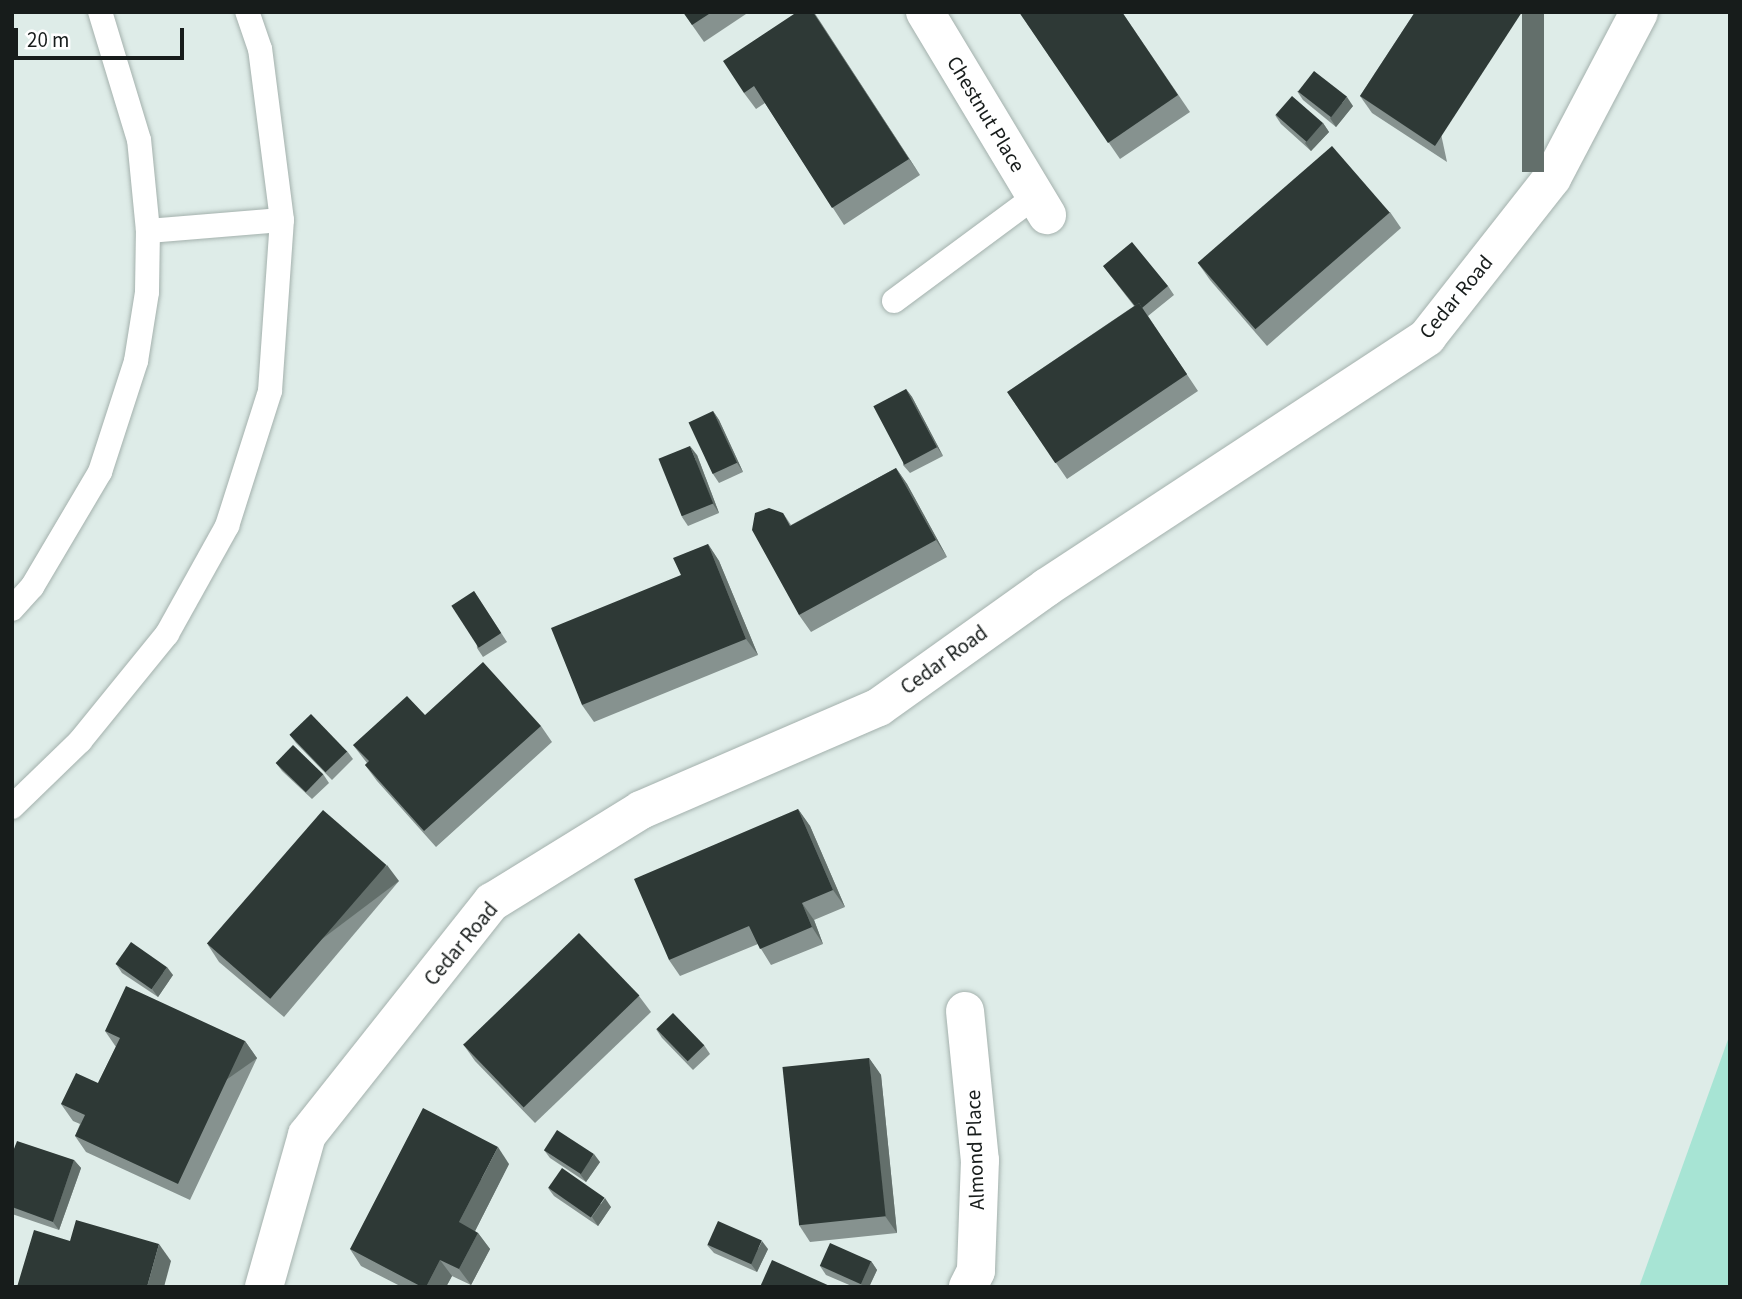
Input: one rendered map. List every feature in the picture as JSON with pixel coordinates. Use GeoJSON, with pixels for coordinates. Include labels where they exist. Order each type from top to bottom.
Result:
{"type":"FeatureCollection","features":[{"type":"Feature","properties":{"kind":"street","name":"Chestnut Place"},"geometry":{"type":"LineString","coordinates":[[925,12],[1042,206]]}},
{"type":"Feature","properties":{"kind":"street","name":"Cedar Road"},"geometry":{"type":"LineString","coordinates":[[264,1287],[307,1135],[492,902],[641,810],[878,707],[1047,587],[1427,337],[1552,178],[1639,12]]}},
{"type":"Feature","properties":{"kind":"street","name":"Almond Place"},"geometry":{"type":"LineString","coordinates":[[965,1011],[980,1160],[976,1271],[968,1287]]}},
{"type":"Feature","properties":{"kind":"lane"},"geometry":{"type":"LineString","coordinates":[[12,609],[32,587],[100,472],[136,361],[147,292],[148,232],[139,140],[100,12]]}},
{"type":"Feature","properties":{"kind":"lane"},"geometry":{"type":"LineString","coordinates":[[12,807],[80,741],[167,634],[227,526],[270,391],[282,220],[260,49],[247,12]]}},
{"type":"Feature","properties":{"kind":"lane"},"geometry":{"type":"LineString","coordinates":[[894,301],[1042,206]]}},
{"type":"Feature","properties":{"kind":"lane"},"geometry":{"type":"LineString","coordinates":[[148,232],[282,220]]}},
{"type":"Feature","properties":{"kind":"green space"},"geometry":{"type":"Polygon","coordinates":[[[1730,1034],[1730,1287],[1639,1287],[1730,1034]]]}},
{"type":"Feature","properties":{"kind":"building"},"geometry":{"type":"Polygon","coordinates":[[[683,12],[712,12],[692,25],[683,12]]]}},
{"type":"Feature","properties":{"kind":"building"},"geometry":{"type":"Polygon","coordinates":[[[797,12],[813,12],[909,159],[832,208],[754,86],[744,93],[723,61],[797,12]]]}},
{"type":"Feature","properties":{"kind":"building"},"geometry":{"type":"Polygon","coordinates":[[[1019,12],[1122,12],[1178,95],[1108,143],[1019,12]]]}},
{"type":"Feature","properties":{"kind":"building"},"geometry":{"type":"Polygon","coordinates":[[[1415,12],[1522,12],[1435,146],[1360,96],[1415,12]]]}},
{"type":"Feature","properties":{"kind":"building"},"geometry":{"type":"Polygon","coordinates":[[[1314,71],[1347,97],[1331,117],[1298,91],[1314,71]]]}},
{"type":"Feature","properties":{"kind":"building"},"geometry":{"type":"Polygon","coordinates":[[[1292,96],[1323,123],[1307,142],[1276,115],[1292,96]]]}},
{"type":"Feature","properties":{"kind":"building"},"geometry":{"type":"Polygon","coordinates":[[[1332,146],[1390,212],[1255,329],[1198,263],[1332,146]]]}},
{"type":"Feature","properties":{"kind":"building"},"geometry":{"type":"Polygon","coordinates":[[[1132,242],[1168,286],[1142,308],[1139,303],[1135,306],[1103,266],[1132,242]]]}},
{"type":"Feature","properties":{"kind":"building"},"geometry":{"type":"Polygon","coordinates":[[[1139,303],[1187,374],[1055,463],[1007,392],[1139,303]]]}},
{"type":"Feature","properties":{"kind":"building"},"geometry":{"type":"Polygon","coordinates":[[[906,389],[937,447],[904,465],[873,406],[906,389]]]}},
{"type":"Feature","properties":{"kind":"building"},"geometry":{"type":"Polygon","coordinates":[[[713,411],[737,463],[713,474],[689,422],[713,411]]]}},
{"type":"Feature","properties":{"kind":"building"},"geometry":{"type":"Polygon","coordinates":[[[690,446],[713,503],[682,516],[658,459],[690,446]]]}},
{"type":"Feature","properties":{"kind":"building"},"geometry":{"type":"Polygon","coordinates":[[[896,468],[936,540],[799,615],[752,530],[755,513],[769,508],[783,513],[790,526],[896,468]]]}},
{"type":"Feature","properties":{"kind":"building"},"geometry":{"type":"Polygon","coordinates":[[[708,544],[746,639],[582,705],[551,628],[681,575],[673,558],[708,544]]]}},
{"type":"Feature","properties":{"kind":"building"},"geometry":{"type":"Polygon","coordinates":[[[474,591],[501,633],[479,648],[451,606],[474,591]]]}},
{"type":"Feature","properties":{"kind":"building"},"geometry":{"type":"Polygon","coordinates":[[[483,662],[541,726],[424,831],[365,765],[369,761],[353,745],[407,696],[425,715],[483,662]]]}},
{"type":"Feature","properties":{"kind":"building"},"geometry":{"type":"Polygon","coordinates":[[[311,714],[347,751],[326,772],[289,735],[311,714]]]}},
{"type":"Feature","properties":{"kind":"building"},"geometry":{"type":"Polygon","coordinates":[[[293,745],[323,774],[306,792],[276,763],[293,745]]]}},
{"type":"Feature","properties":{"kind":"building"},"geometry":{"type":"Polygon","coordinates":[[[798,809],[833,890],[802,903],[812,927],[760,949],[749,926],[669,960],[634,879],[798,809]]]}},
{"type":"Feature","properties":{"kind":"building"},"geometry":{"type":"Polygon","coordinates":[[[323,810],[386,865],[270,999],[207,944],[323,810]]]}},
{"type":"Feature","properties":{"kind":"building"},"geometry":{"type":"Polygon","coordinates":[[[579,933],[639,996],[524,1107],[463,1045],[579,933]]]}},
{"type":"Feature","properties":{"kind":"building"},"geometry":{"type":"Polygon","coordinates":[[[131,942],[167,967],[152,989],[116,964],[131,942]]]}},
{"type":"Feature","properties":{"kind":"building"},"geometry":{"type":"Polygon","coordinates":[[[126,986],[245,1041],[178,1184],[75,1136],[85,1115],[61,1104],[76,1073],[98,1083],[120,1038],[105,1031],[126,986]]]}},
{"type":"Feature","properties":{"kind":"building"},"geometry":{"type":"Polygon","coordinates":[[[673,1013],[704,1045],[688,1061],[656,1029],[673,1013]]]}},
{"type":"Feature","properties":{"kind":"building"},"geometry":{"type":"Polygon","coordinates":[[[869,1058],[886,1216],[799,1225],[782,1067],[869,1058]]]}},
{"type":"Feature","properties":{"kind":"building"},"geometry":{"type":"Polygon","coordinates":[[[423,1108],[498,1147],[459,1222],[478,1233],[459,1269],[440,1260],[426,1287],[350,1249],[423,1108]]]}},
{"type":"Feature","properties":{"kind":"building"},"geometry":{"type":"Polygon","coordinates":[[[557,1130],[594,1154],[581,1174],[544,1150],[557,1130]]]}},
{"type":"Feature","properties":{"kind":"building"},"geometry":{"type":"Polygon","coordinates":[[[17,1141],[74,1160],[53,1222],[12,1207],[12,1154],[17,1141]]]}},
{"type":"Feature","properties":{"kind":"building"},"geometry":{"type":"Polygon","coordinates":[[[562,1168],[605,1198],[591,1217],[548,1188],[562,1168]]]}},
{"type":"Feature","properties":{"kind":"building"},"geometry":{"type":"Polygon","coordinates":[[[76,1220],[159,1244],[147,1287],[17,1287],[34,1230],[70,1241],[76,1220]]]}},
{"type":"Feature","properties":{"kind":"building"},"geometry":{"type":"Polygon","coordinates":[[[718,1221],[762,1241],[751,1264],[707,1245],[718,1221]]]}},
{"type":"Feature","properties":{"kind":"building"},"geometry":{"type":"Polygon","coordinates":[[[830,1243],[871,1261],[861,1284],[820,1266],[830,1243]]]}},
{"type":"Feature","properties":{"kind":"building"},"geometry":{"type":"Polygon","coordinates":[[[772,1260],[832,1287],[760,1287],[772,1260]]]}}]}
